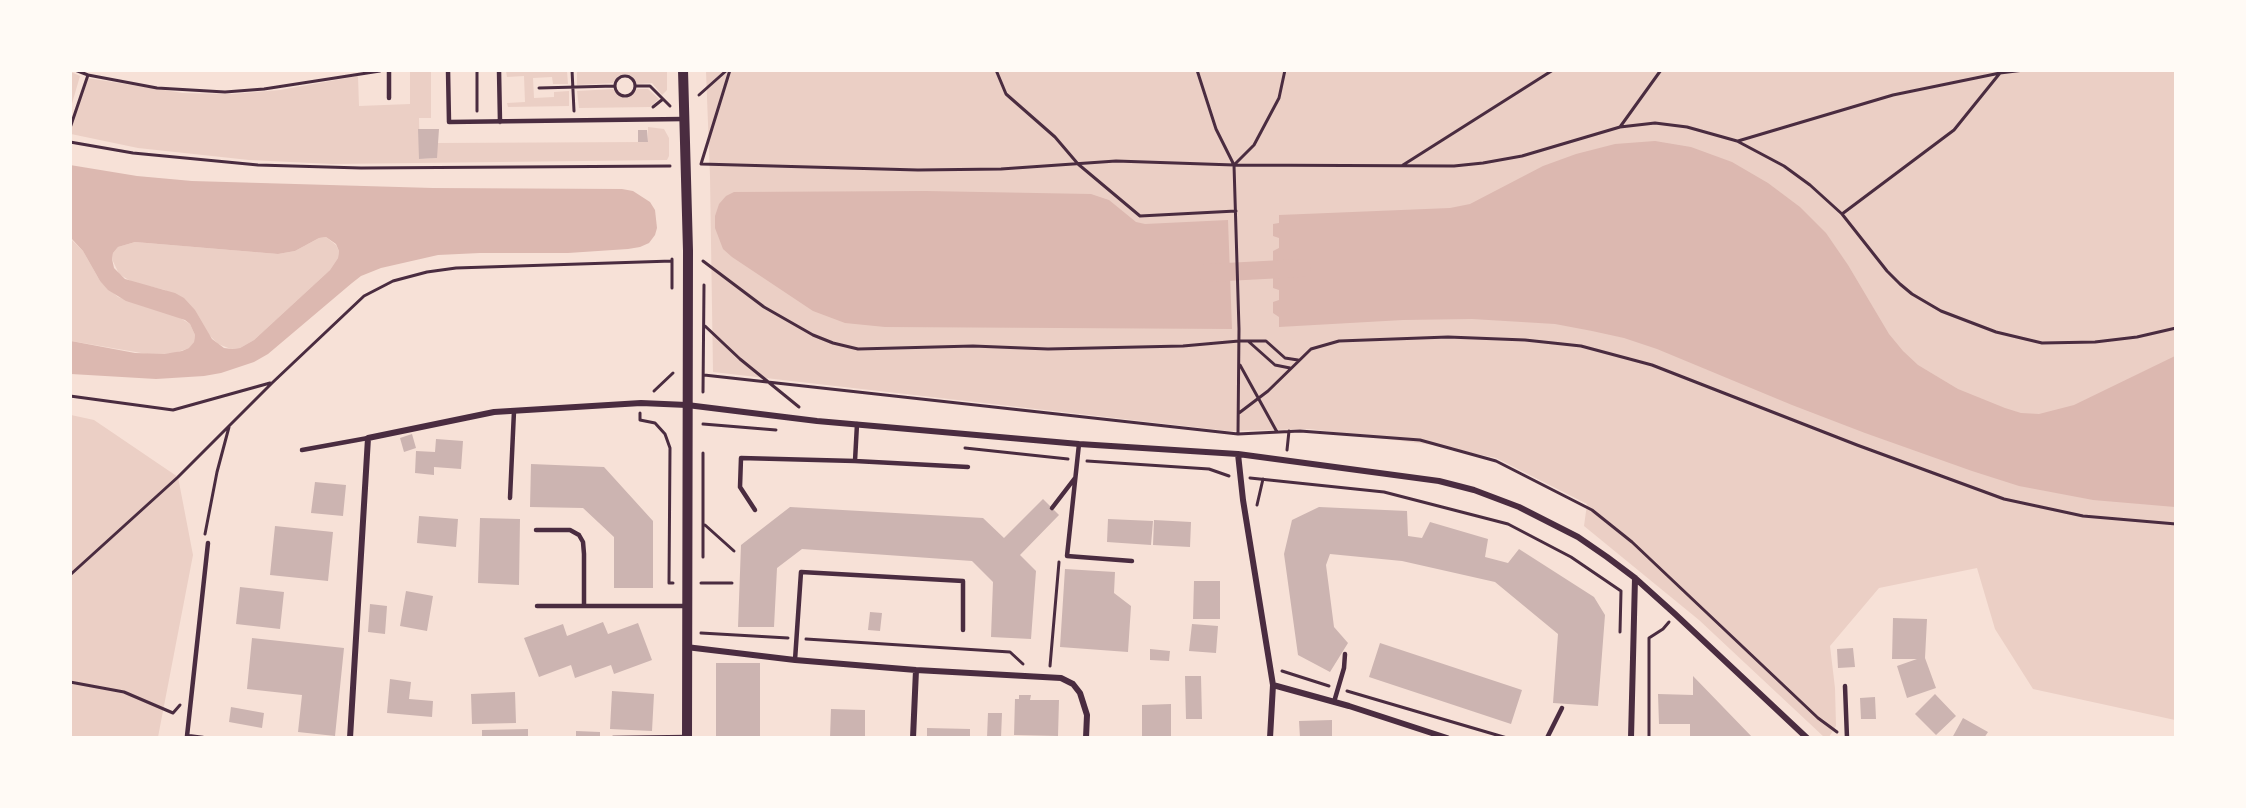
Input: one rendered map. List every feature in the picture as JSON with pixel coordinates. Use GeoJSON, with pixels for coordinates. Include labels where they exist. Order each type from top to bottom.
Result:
{"type":"FeatureCollection","features":[{"type":"Feature","properties":{"kind":"street"},"geometry":{"type":"LineString","coordinates":[[683,70],[688,252],[687,737]]}},
{"type":"Feature","properties":{"kind":"street"},"geometry":{"type":"LineString","coordinates":[[350,738],[368,438],[494,412],[641,403],[687,405],[817,421],[1078,444],[1238,454],[1439,482],[1474,490],[1519,507],[1578,537],[1635,578],[1807,738]]}},
{"type":"Feature","properties":{"kind":"street"},"geometry":{"type":"LineString","coordinates":[[1238,454],[1242,500],[1273,685],[1270,738]]}},
{"type":"Feature","properties":{"kind":"street"},"geometry":{"type":"LineString","coordinates":[[1631,738],[1635,578]]}},
{"type":"Feature","properties":{"kind":"street"},"geometry":{"type":"LineString","coordinates":[[686,647],[795,660],[916,670],[1061,678],[1073,684],[1080,693],[1087,715],[1086,738]]}},
{"type":"Feature","properties":{"kind":"street"},"geometry":{"type":"LineString","coordinates":[[913,738],[916,670]]}},
{"type":"Feature","properties":{"kind":"street"},"geometry":{"type":"LineString","coordinates":[[1273,685],[1334,702],[1433,736],[1447,738]]}},
{"type":"Feature","properties":{"kind":"lane"},"geometry":{"type":"LineString","coordinates":[[387,70],[389,98]]}},
{"type":"Feature","properties":{"kind":"lane"},"geometry":{"type":"LineString","coordinates":[[448,70],[449,122],[685,119]]}},
{"type":"Feature","properties":{"kind":"lane"},"geometry":{"type":"LineString","coordinates":[[499,70],[500,122]]}},
{"type":"Feature","properties":{"kind":"lane"},"geometry":{"type":"LineString","coordinates":[[510,498],[514,411]]}},
{"type":"Feature","properties":{"kind":"lane"},"geometry":{"type":"LineString","coordinates":[[855,461],[857,424]]}},
{"type":"Feature","properties":{"kind":"lane"},"geometry":{"type":"LineString","coordinates":[[302,450],[368,438]]}},
{"type":"Feature","properties":{"kind":"lane"},"geometry":{"type":"LineString","coordinates":[[1078,444],[1067,556],[1132,561]]}},
{"type":"Feature","properties":{"kind":"lane"},"geometry":{"type":"LineString","coordinates":[[755,510],[740,487],[741,458],[968,467]]}},
{"type":"Feature","properties":{"kind":"lane"},"geometry":{"type":"LineString","coordinates":[[1052,508],[1075,478]]}},
{"type":"Feature","properties":{"kind":"lane"},"geometry":{"type":"LineString","coordinates":[[536,530],[570,530],[579,535],[583,542],[584,606]]}},
{"type":"Feature","properties":{"kind":"lane"},"geometry":{"type":"LineString","coordinates":[[203,738],[187,736],[206,543]]}},
{"type":"Feature","properties":{"kind":"lane"},"geometry":{"type":"LineString","coordinates":[[795,660],[801,572],[963,581],[963,630]]}},
{"type":"Feature","properties":{"kind":"lane"},"geometry":{"type":"LineString","coordinates":[[537,606],[687,606]]}},
{"type":"Feature","properties":{"kind":"lane"},"geometry":{"type":"LineString","coordinates":[[1334,702],[1344,668],[1345,654]]}},
{"type":"Feature","properties":{"kind":"lane"},"geometry":{"type":"LineString","coordinates":[[1845,686],[1847,738]]}},
{"type":"Feature","properties":{"kind":"lane"},"geometry":{"type":"LineString","coordinates":[[1547,738],[1562,708]]}},
{"type":"Feature","properties":{"kind":"lane"},"geometry":{"type":"LineString","coordinates":[[613,738],[687,737]]}},
{"type":"Feature","properties":{"kind":"path"},"geometry":{"type":"LineString","coordinates":[[75,70],[88,75],[157,88],[225,92],[264,89],[387,70]]}},
{"type":"Feature","properties":{"kind":"path"},"geometry":{"type":"LineString","coordinates":[[477,70],[477,122]]}},
{"type":"Feature","properties":{"kind":"path"},"geometry":{"type":"LineString","coordinates":[[572,70],[574,119]]}},
{"type":"Feature","properties":{"kind":"path"},"geometry":{"type":"LineString","coordinates":[[699,95],[729,70]]}},
{"type":"Feature","properties":{"kind":"path"},"geometry":{"type":"LineString","coordinates":[[729,70],[701,164],[918,170],[1001,170],[1126,161],[1234,165],[1454,166],[1521,156],[1620,127],[1655,123],[1687,127],[1737,141],[1784,166],[1810,185],[1842,214],[1887,271],[1912,294],[1941,311],[1996,332],[2042,343],[2068,344],[2137,337],[2175,328]]}},
{"type":"Feature","properties":{"kind":"path"},"geometry":{"type":"LineString","coordinates":[[996,70],[1006,94],[1054,137],[1078,164],[1140,216],[1236,211]]}},
{"type":"Feature","properties":{"kind":"path"},"geometry":{"type":"LineString","coordinates":[[704,375],[1238,434],[1240,364],[1234,165],[1216,129],[1197,70]]}},
{"type":"Feature","properties":{"kind":"path"},"geometry":{"type":"LineString","coordinates":[[1234,165],[1254,145],[1279,98],[1285,70]]}},
{"type":"Feature","properties":{"kind":"path"},"geometry":{"type":"LineString","coordinates":[[1400,167],[1554,70]]}},
{"type":"Feature","properties":{"kind":"path"},"geometry":{"type":"LineString","coordinates":[[1620,127],[1661,70]]}},
{"type":"Feature","properties":{"kind":"path"},"geometry":{"type":"LineString","coordinates":[[1737,141],[1893,95],[2001,72],[2024,70]]}},
{"type":"Feature","properties":{"kind":"path"},"geometry":{"type":"LineString","coordinates":[[1842,214],[1954,130],[2001,72]]}},
{"type":"Feature","properties":{"kind":"path"},"geometry":{"type":"LineString","coordinates":[[70,128],[88,75]]}},
{"type":"Feature","properties":{"kind":"path"},"geometry":{"type":"LineString","coordinates":[[625,76],[633,80],[635,86],[632,92],[623,95],[615,86],[617,80],[625,76]]}},
{"type":"Feature","properties":{"kind":"path"},"geometry":{"type":"LineString","coordinates":[[539,88],[615,86]]}},
{"type":"Feature","properties":{"kind":"path"},"geometry":{"type":"LineString","coordinates":[[635,86],[650,86],[672,107]]}},
{"type":"Feature","properties":{"kind":"path"},"geometry":{"type":"LineString","coordinates":[[70,142],[133,153],[258,165],[361,168],[670,166]]}},
{"type":"Feature","properties":{"kind":"path"},"geometry":{"type":"LineString","coordinates":[[672,295],[672,261],[675,252]]}},
{"type":"Feature","properties":{"kind":"path"},"geometry":{"type":"LineString","coordinates":[[70,575],[178,477],[272,383],[364,296],[393,281],[456,268],[672,261]]}},
{"type":"Feature","properties":{"kind":"path"},"geometry":{"type":"LineString","coordinates":[[703,261],[774,312],[813,335],[858,349],[974,346],[1048,349],[1183,346],[1266,341],[1286,358],[1298,360]]}},
{"type":"Feature","properties":{"kind":"path"},"geometry":{"type":"LineString","coordinates":[[705,326],[740,359],[817,421]]}},
{"type":"Feature","properties":{"kind":"path"},"geometry":{"type":"LineString","coordinates":[[1239,413],[1259,398],[1311,349],[1339,341],[1448,337],[1525,340],[1581,346],[1652,365],[1857,445],[2004,499],[2083,516],[2175,524]]}},
{"type":"Feature","properties":{"kind":"path"},"geometry":{"type":"LineString","coordinates":[[1248,341],[1275,365],[1290,368]]}},
{"type":"Feature","properties":{"kind":"path"},"geometry":{"type":"LineString","coordinates":[[673,363],[673,375],[641,403],[640,420],[655,423],[665,434],[670,448],[669,583],[732,583]]}},
{"type":"Feature","properties":{"kind":"path"},"geometry":{"type":"LineString","coordinates":[[1240,364],[1277,432]]}},
{"type":"Feature","properties":{"kind":"path"},"geometry":{"type":"LineString","coordinates":[[70,396],[173,410],[272,383]]}},
{"type":"Feature","properties":{"kind":"path"},"geometry":{"type":"LineString","coordinates":[[703,424],[786,430]]}},
{"type":"Feature","properties":{"kind":"path"},"geometry":{"type":"LineString","coordinates":[[206,543],[217,472],[230,425]]}},
{"type":"Feature","properties":{"kind":"path"},"geometry":{"type":"LineString","coordinates":[[961,447],[1077,460],[1209,469],[1229,476],[1384,492],[1508,524],[1570,557],[1621,591],[1620,636],[1649,638],[1663,629],[1675,614]]}},
{"type":"Feature","properties":{"kind":"path"},"geometry":{"type":"LineString","coordinates":[[705,525],[734,551]]}},
{"type":"Feature","properties":{"kind":"path"},"geometry":{"type":"LineString","coordinates":[[1050,677],[1058,576]]}},
{"type":"Feature","properties":{"kind":"path"},"geometry":{"type":"LineString","coordinates":[[700,632],[1010,652],[1038,677]]}},
{"type":"Feature","properties":{"kind":"path"},"geometry":{"type":"LineString","coordinates":[[1649,638],[1649,738]]}},
{"type":"Feature","properties":{"kind":"path"},"geometry":{"type":"LineString","coordinates":[[70,682],[124,692],[173,713],[186,697]]}},
{"type":"Feature","properties":{"kind":"shaded area"},"geometry":{"type":"Polygon","coordinates":[[[431,70],[431,118],[419,118],[420,159],[437,158],[437,143],[648,142],[648,127],[664,129],[669,138],[669,156],[667,160],[332,164],[249,160],[138,148],[71,134],[87,78],[183,93],[232,94],[280,90],[358,76],[359,106],[410,104],[410,71],[431,70]]]}},
{"type":"Feature","properties":{"kind":"shaded area"},"geometry":{"type":"Polygon","coordinates":[[[506,71],[567,71],[568,84],[553,84],[552,77],[533,78],[534,98],[554,97],[554,92],[569,91],[569,106],[508,107],[507,103],[525,102],[524,76],[507,77],[506,71]]]}},
{"type":"Feature","properties":{"kind":"shaded area"},"geometry":{"type":"Polygon","coordinates":[[[577,71],[667,71],[667,90],[662,95],[652,83],[636,84],[633,77],[626,74],[618,76],[613,83],[577,85],[577,71]]]}},
{"type":"Feature","properties":{"kind":"shaded area"},"geometry":{"type":"Polygon","coordinates":[[[706,71],[2175,71],[2175,720],[2033,689],[1995,629],[1977,568],[1879,588],[1830,646],[1835,688],[1836,726],[1829,737],[1824,737],[1699,620],[1584,526],[1587,504],[1496,458],[1433,445],[1310,429],[1228,431],[713,372],[706,71]]]}},
{"type":"Feature","properties":{"kind":"shaded area"},"geometry":{"type":"Polygon","coordinates":[[[70,72],[80,76],[71,107],[70,72]]]}},
{"type":"Feature","properties":{"kind":"shaded area"},"geometry":{"type":"Polygon","coordinates":[[[613,89],[619,96],[628,98],[637,89],[648,89],[659,99],[650,107],[579,108],[577,91],[613,89]]]}},
{"type":"Feature","properties":{"kind":"shaded area"},"geometry":{"type":"Polygon","coordinates":[[[1655,141],[1691,147],[1732,162],[1768,183],[1800,207],[1826,233],[1889,334],[1903,351],[1918,365],[1958,389],[2021,413],[2039,414],[2074,405],[2175,356],[2175,507],[2093,500],[2019,486],[1865,433],[1657,349],[1592,331],[1555,324],[1472,319],[1403,320],[1279,327],[1279,317],[1273,313],[1273,302],[1279,300],[1279,290],[1273,288],[1273,276],[1279,273],[1279,264],[1273,261],[1273,251],[1279,248],[1279,238],[1273,236],[1273,224],[1279,223],[1279,215],[1450,208],[1470,204],[1543,166],[1576,154],[1615,144],[1655,141]]]}},
{"type":"Feature","properties":{"kind":"shaded area"},"geometry":{"type":"Polygon","coordinates":[[[70,165],[137,176],[192,181],[433,188],[622,189],[633,191],[650,202],[655,210],[657,228],[649,243],[628,249],[568,253],[438,255],[381,268],[361,276],[268,354],[254,362],[204,376],[156,379],[71,374],[71,341],[135,353],[164,354],[189,348],[194,342],[195,335],[190,324],[185,320],[126,301],[108,290],[100,281],[83,251],[71,238],[70,165]],[[326,237],[319,238],[295,251],[278,254],[135,242],[118,247],[112,259],[114,268],[125,279],[175,293],[184,298],[195,310],[212,339],[224,348],[232,349],[240,348],[254,340],[330,270],[338,258],[339,251],[336,244],[326,237]]]}},
{"type":"Feature","properties":{"kind":"shaded area"},"geometry":{"type":"Polygon","coordinates":[[[926,191],[1091,194],[1109,200],[1136,222],[1145,224],[1228,220],[1232,329],[885,327],[845,323],[813,311],[732,257],[723,249],[715,228],[715,216],[719,204],[726,196],[734,192],[926,191]]]}},
{"type":"Feature","properties":{"kind":"shaded area"},"geometry":{"type":"Polygon","coordinates":[[[326,237],[336,245],[339,251],[338,258],[330,270],[254,340],[240,348],[231,349],[218,344],[165,290],[132,282],[119,274],[112,259],[118,247],[135,242],[278,254],[295,251],[319,238],[326,237]]]}},
{"type":"Feature","properties":{"kind":"shaded area"},"geometry":{"type":"Polygon","coordinates":[[[70,238],[83,251],[100,281],[118,297],[177,316],[190,324],[195,335],[190,348],[174,353],[153,355],[71,341],[70,238]]]}},
{"type":"Feature","properties":{"kind":"shaded area"},"geometry":{"type":"Polygon","coordinates":[[[71,415],[94,420],[178,477],[193,555],[158,737],[71,738],[71,415]]]}},
{"type":"Feature","properties":{"kind":"building"},"geometry":{"type":"Polygon","coordinates":[[[418,129],[439,129],[437,158],[419,159],[418,129]]]}},
{"type":"Feature","properties":{"kind":"building"},"geometry":{"type":"Polygon","coordinates":[[[638,130],[647,130],[648,142],[638,142],[638,130]]]}},
{"type":"Feature","properties":{"kind":"building"},"geometry":{"type":"Polygon","coordinates":[[[412,434],[416,448],[404,452],[400,438],[412,434]]]}},
{"type":"Feature","properties":{"kind":"building"},"geometry":{"type":"Polygon","coordinates":[[[436,439],[463,441],[461,469],[434,467],[434,475],[415,473],[416,451],[435,452],[436,439]]]}},
{"type":"Feature","properties":{"kind":"building"},"geometry":{"type":"Polygon","coordinates":[[[531,464],[604,467],[653,521],[653,588],[614,588],[614,537],[583,508],[530,507],[531,464]]]}},
{"type":"Feature","properties":{"kind":"building"},"geometry":{"type":"Polygon","coordinates":[[[315,482],[346,485],[343,516],[311,513],[315,482]]]}},
{"type":"Feature","properties":{"kind":"building"},"geometry":{"type":"Polygon","coordinates":[[[1043,499],[1059,515],[1020,555],[1036,571],[1031,639],[991,637],[993,582],[972,561],[802,549],[777,568],[774,627],[738,627],[741,545],[790,507],[983,518],[1004,538],[1043,499]]]}},
{"type":"Feature","properties":{"kind":"building"},"geometry":{"type":"Polygon","coordinates":[[[1319,507],[1407,511],[1408,536],[1422,538],[1430,522],[1488,539],[1485,557],[1508,563],[1519,549],[1594,597],[1605,615],[1598,706],[1553,703],[1558,634],[1495,582],[1402,561],[1330,554],[1326,565],[1334,627],[1348,643],[1330,672],[1298,655],[1284,554],[1292,520],[1319,507]]]}},
{"type":"Feature","properties":{"kind":"building"},"geometry":{"type":"Polygon","coordinates":[[[419,516],[458,519],[456,547],[417,543],[419,516]]]}},
{"type":"Feature","properties":{"kind":"building"},"geometry":{"type":"Polygon","coordinates":[[[480,518],[520,519],[519,585],[478,583],[480,518]]]}},
{"type":"Feature","properties":{"kind":"building"},"geometry":{"type":"Polygon","coordinates":[[[1108,519],[1153,521],[1151,545],[1107,542],[1108,519]]]}},
{"type":"Feature","properties":{"kind":"building"},"geometry":{"type":"Polygon","coordinates":[[[1154,520],[1191,522],[1190,547],[1153,545],[1154,520]]]}},
{"type":"Feature","properties":{"kind":"building"},"geometry":{"type":"Polygon","coordinates":[[[275,526],[333,532],[328,581],[270,575],[275,526]]]}},
{"type":"Feature","properties":{"kind":"building"},"geometry":{"type":"Polygon","coordinates":[[[1065,569],[1115,572],[1114,593],[1131,606],[1128,652],[1060,647],[1065,569]]]}},
{"type":"Feature","properties":{"kind":"building"},"geometry":{"type":"Polygon","coordinates":[[[1194,581],[1220,581],[1220,619],[1193,619],[1194,581]]]}},
{"type":"Feature","properties":{"kind":"building"},"geometry":{"type":"Polygon","coordinates":[[[240,587],[284,592],[280,629],[236,624],[240,587]]]}},
{"type":"Feature","properties":{"kind":"building"},"geometry":{"type":"Polygon","coordinates":[[[406,591],[433,596],[427,631],[400,626],[406,591]]]}},
{"type":"Feature","properties":{"kind":"building"},"geometry":{"type":"Polygon","coordinates":[[[370,604],[387,606],[385,634],[368,632],[370,604]]]}},
{"type":"Feature","properties":{"kind":"building"},"geometry":{"type":"Polygon","coordinates":[[[870,612],[882,613],[880,631],[868,630],[870,612]]]}},
{"type":"Feature","properties":{"kind":"building"},"geometry":{"type":"Polygon","coordinates":[[[1893,618],[1927,619],[1925,658],[1936,688],[1907,698],[1897,666],[1917,659],[1892,659],[1893,618]]]}},
{"type":"Feature","properties":{"kind":"building"},"geometry":{"type":"Polygon","coordinates":[[[603,622],[608,634],[638,623],[652,660],[614,674],[611,665],[575,678],[571,665],[539,677],[524,638],[563,624],[567,636],[603,622]]]}},
{"type":"Feature","properties":{"kind":"building"},"geometry":{"type":"Polygon","coordinates":[[[1192,624],[1218,626],[1216,653],[1189,651],[1192,624]]]}},
{"type":"Feature","properties":{"kind":"building"},"geometry":{"type":"Polygon","coordinates":[[[252,638],[344,648],[335,736],[298,732],[302,695],[247,689],[252,638]]]}},
{"type":"Feature","properties":{"kind":"building"},"geometry":{"type":"Polygon","coordinates":[[[1380,643],[1522,690],[1511,724],[1369,677],[1380,643]]]}},
{"type":"Feature","properties":{"kind":"building"},"geometry":{"type":"Polygon","coordinates":[[[1853,648],[1855,667],[1838,668],[1837,649],[1853,648]]]}},
{"type":"Feature","properties":{"kind":"building"},"geometry":{"type":"Polygon","coordinates":[[[1150,649],[1170,651],[1169,661],[1150,660],[1150,649]]]}},
{"type":"Feature","properties":{"kind":"building"},"geometry":{"type":"Polygon","coordinates":[[[716,663],[760,663],[760,738],[716,738],[716,663]]]}},
{"type":"Feature","properties":{"kind":"building"},"geometry":{"type":"Polygon","coordinates":[[[1185,676],[1201,676],[1202,719],[1186,719],[1185,676]]]}},
{"type":"Feature","properties":{"kind":"building"},"geometry":{"type":"Polygon","coordinates":[[[1693,676],[1753,738],[1690,738],[1690,724],[1659,724],[1658,694],[1693,695],[1693,676]]]}},
{"type":"Feature","properties":{"kind":"building"},"geometry":{"type":"Polygon","coordinates":[[[390,679],[411,682],[409,699],[433,701],[432,717],[387,713],[390,679]]]}},
{"type":"Feature","properties":{"kind":"building"},"geometry":{"type":"Polygon","coordinates":[[[612,691],[654,694],[652,731],[610,729],[612,691]]]}},
{"type":"Feature","properties":{"kind":"building"},"geometry":{"type":"Polygon","coordinates":[[[515,692],[516,723],[472,724],[471,694],[515,692]]]}},
{"type":"Feature","properties":{"kind":"building"},"geometry":{"type":"Polygon","coordinates":[[[1935,694],[1956,716],[1936,735],[1915,714],[1935,694]]]}},
{"type":"Feature","properties":{"kind":"building"},"geometry":{"type":"Polygon","coordinates":[[[1019,695],[1031,695],[1030,700],[1059,700],[1058,736],[1014,735],[1015,699],[1019,699],[1019,695]]]}},
{"type":"Feature","properties":{"kind":"building"},"geometry":{"type":"Polygon","coordinates":[[[1875,697],[1876,719],[1861,719],[1860,698],[1875,697]]]}},
{"type":"Feature","properties":{"kind":"building"},"geometry":{"type":"Polygon","coordinates":[[[1171,704],[1171,738],[1142,738],[1142,705],[1171,704]]]}},
{"type":"Feature","properties":{"kind":"building"},"geometry":{"type":"Polygon","coordinates":[[[231,707],[264,713],[262,728],[229,722],[231,707]]]}},
{"type":"Feature","properties":{"kind":"building"},"geometry":{"type":"Polygon","coordinates":[[[831,709],[865,710],[865,738],[830,738],[831,709]]]}},
{"type":"Feature","properties":{"kind":"building"},"geometry":{"type":"Polygon","coordinates":[[[988,713],[1002,713],[1001,738],[987,738],[988,713]]]}},
{"type":"Feature","properties":{"kind":"building"},"geometry":{"type":"Polygon","coordinates":[[[1963,718],[1988,732],[1984,738],[1952,738],[1963,718]]]}},
{"type":"Feature","properties":{"kind":"building"},"geometry":{"type":"Polygon","coordinates":[[[1332,720],[1332,738],[1300,738],[1299,721],[1332,720]]]}},
{"type":"Feature","properties":{"kind":"building"},"geometry":{"type":"Polygon","coordinates":[[[927,728],[970,729],[970,738],[927,738],[927,728]]]}},
{"type":"Feature","properties":{"kind":"building"},"geometry":{"type":"Polygon","coordinates":[[[528,729],[528,738],[482,738],[482,730],[528,729]]]}},
{"type":"Feature","properties":{"kind":"building"},"geometry":{"type":"Polygon","coordinates":[[[576,731],[600,732],[600,738],[576,738],[576,731]]]}},
{"type":"Feature","properties":{"kind":"waterway"},"geometry":{"type":"LineString","coordinates":[[1207,273],[1302,268]]}}]}
